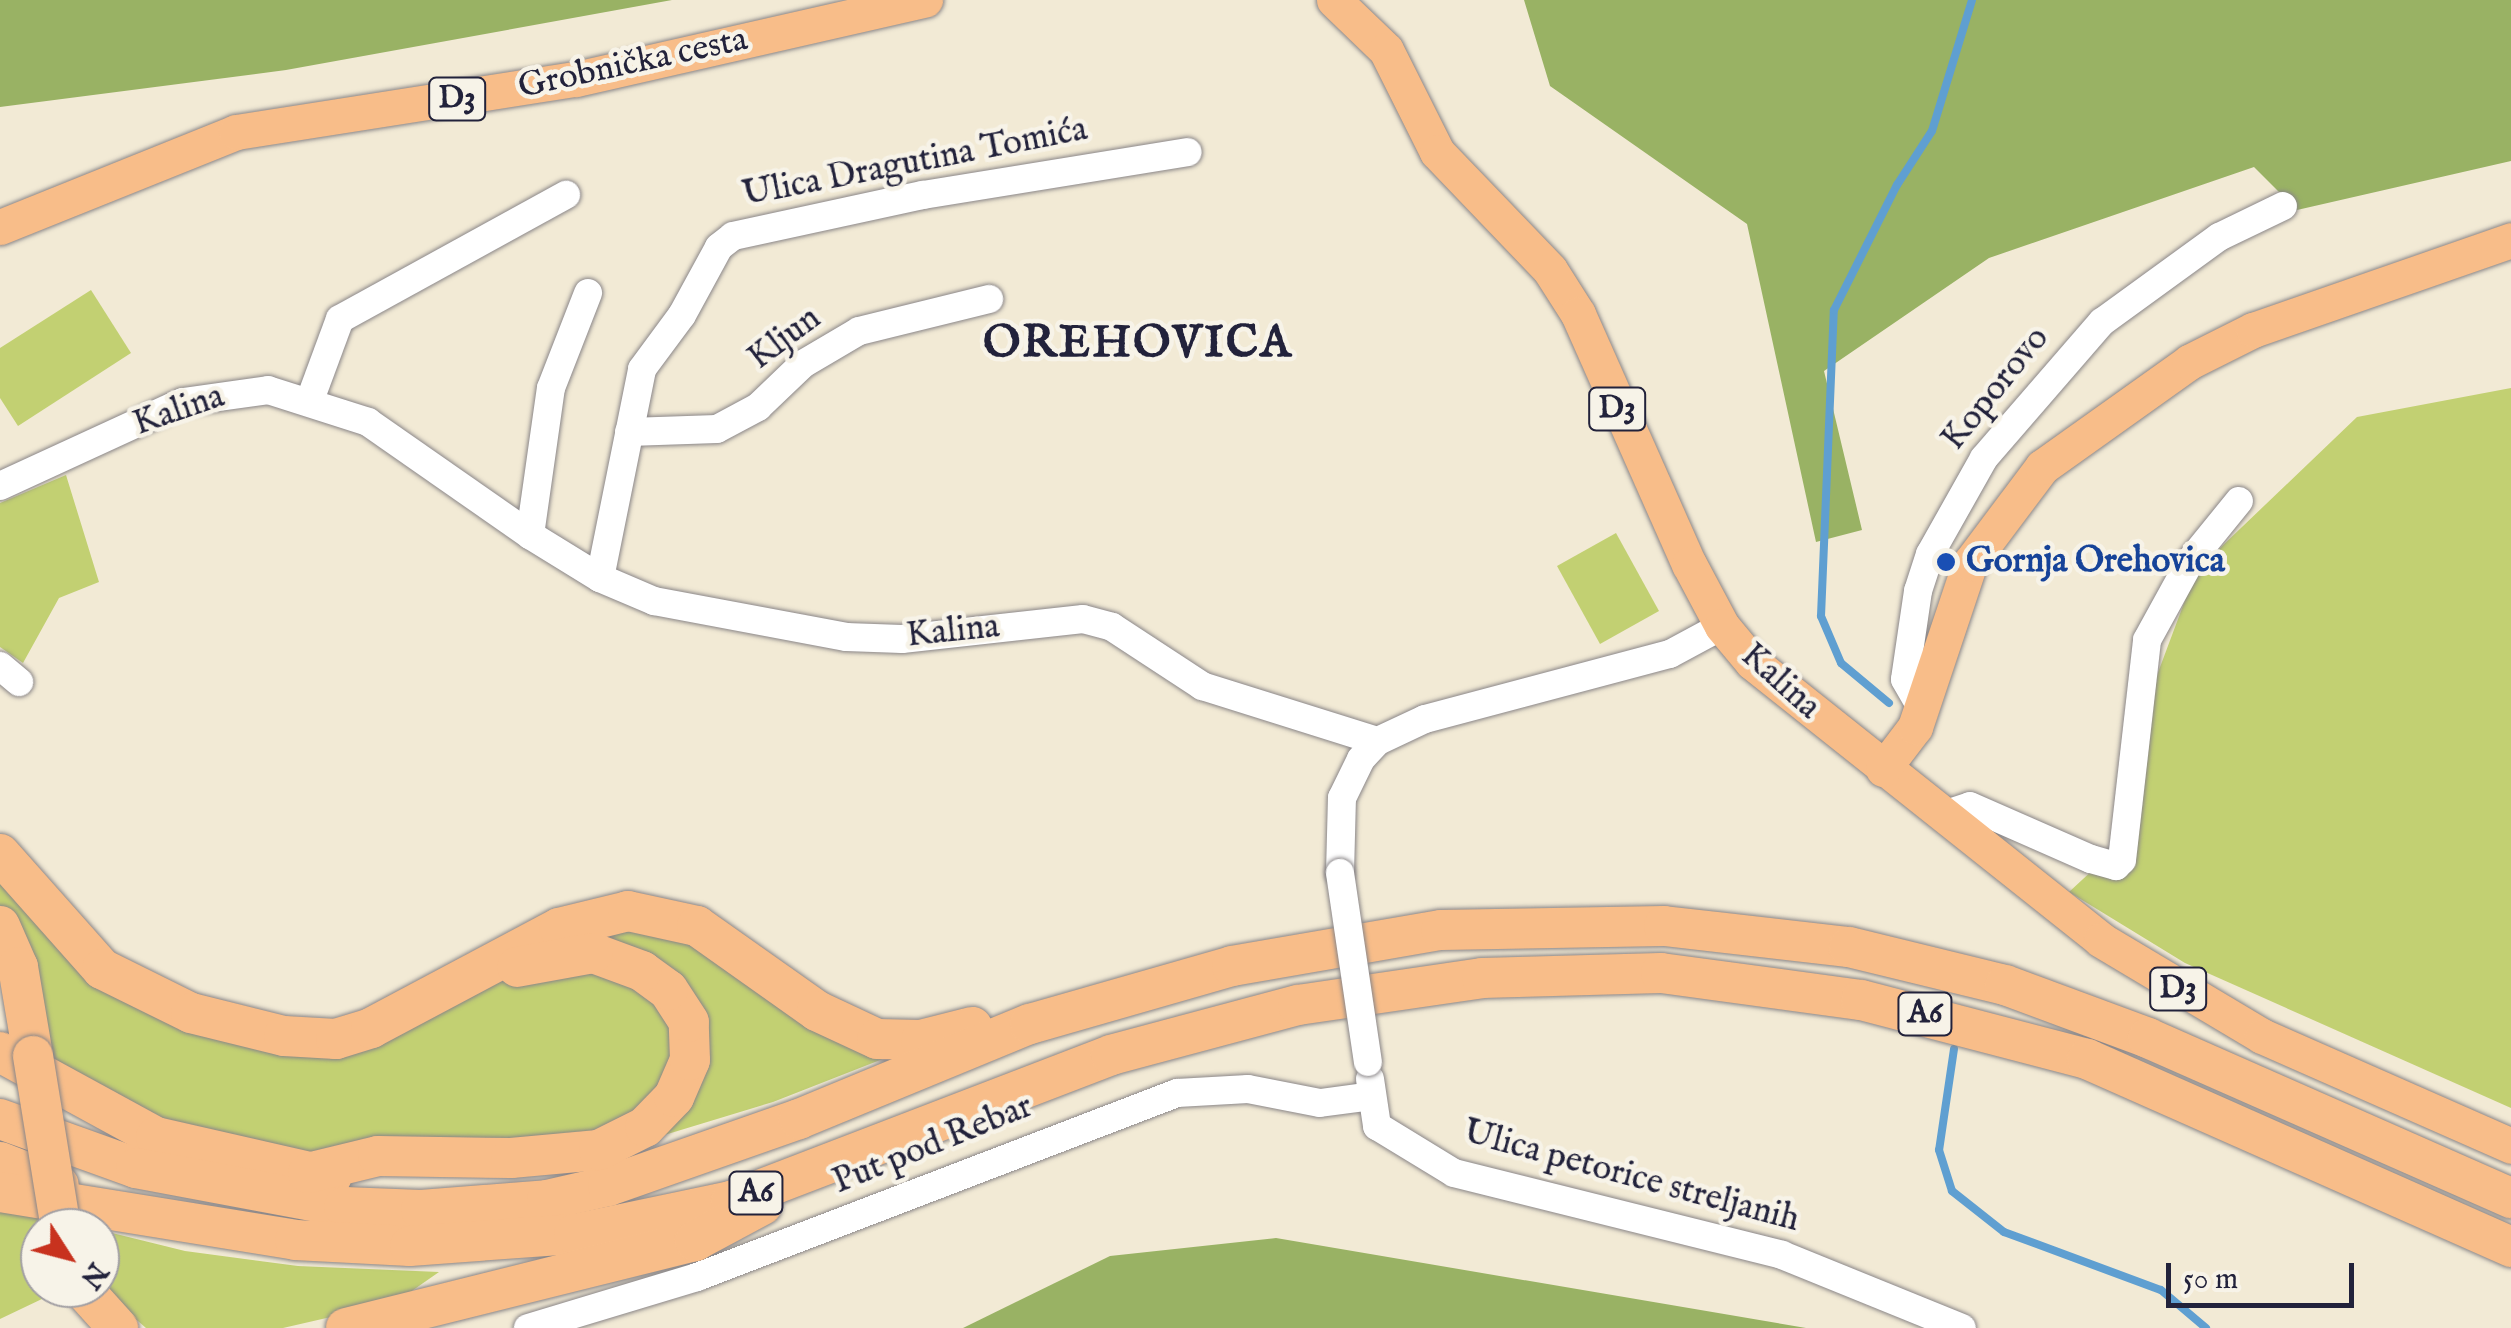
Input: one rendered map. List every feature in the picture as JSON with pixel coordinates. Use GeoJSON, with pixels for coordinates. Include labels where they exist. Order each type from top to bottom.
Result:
{"type":"FeatureCollection","features":[{"type":"Feature","properties":{"kind":"highway"},"geometry":{"type":"LineString","coordinates":[[0,854],[94,963],[154,999],[229,1024],[336,1039],[404,1014],[574,922],[652,912],[716,936],[817,1012],[877,1039],[931,1039],[1021,1012],[1082,1007]]}},
{"type":"Feature","properties":{"kind":"highway","name":"A6"},"geometry":{"type":"LineString","coordinates":[[660,1166],[799,1120],[1082,1007],[1308,948],[1421,932],[1568,924],[1775,936],[1900,957],[2005,985],[2148,1038],[2511,1198]]}},
{"type":"Feature","properties":{"kind":"highway"},"geometry":{"type":"LineString","coordinates":[[0,926],[18,968],[16,1054],[55,1208]]}},
{"type":"Feature","properties":{"kind":"highway"},"geometry":{"type":"LineString","coordinates":[[308,1172],[378,1156],[512,1158],[599,1150],[646,1127],[685,1076],[688,1022],[668,990],[633,966],[576,953],[470,979]]}},
{"type":"Feature","properties":{"kind":"highway","name":"A6"},"geometry":{"type":"LineString","coordinates":[[188,1221],[314,1241],[410,1246],[504,1241],[731,1200],[796,1180],[1111,1056],[1298,1005],[1482,978],[1660,974],[1861,1000],[2087,1059],[2511,1247]]}},
{"type":"Feature","properties":{"kind":"highway"},"geometry":{"type":"LineString","coordinates":[[16,1054],[156,1138],[308,1172],[487,1185],[660,1166]]}},
{"type":"Feature","properties":{"kind":"highway"},"geometry":{"type":"LineString","coordinates":[[0,1119],[136,1168],[344,1207],[421,1210],[547,1200],[660,1166]]}},
{"type":"Feature","properties":{"kind":"highway"},"geometry":{"type":"LineString","coordinates":[[0,1162],[188,1221]]}},
{"type":"Feature","properties":{"kind":"highway"},"geometry":{"type":"LineString","coordinates":[[346,1328],[695,1240],[796,1180]]}},
{"type":"Feature","properties":{"kind":"highway"},"geometry":{"type":"LineString","coordinates":[[0,1192],[188,1221]]}},
{"type":"Feature","properties":{"kind":"highway"},"geometry":{"type":"LineString","coordinates":[[100,1308],[118,1328]]}},
{"type":"Feature","properties":{"kind":"main road","name":"Grobnička cesta"},"geometry":{"type":"LineString","coordinates":[[0,227],[236,132],[576,79],[925,0]]}},
{"type":"Feature","properties":{"kind":"main road","name":"D3"},"geometry":{"type":"LineString","coordinates":[[1334,0],[1356,14],[1386,50],[1437,152],[1550,270],[1578,314],[1643,472],[1722,626]]}},
{"type":"Feature","properties":{"kind":"main road"},"geometry":{"type":"LineString","coordinates":[[1883,768],[1907,741],[1922,708],[1970,563],[2042,466],[2190,362],[2253,330],[2511,240]]}},
{"type":"Feature","properties":{"kind":"main road","name":"Kalina"},"geometry":{"type":"LineString","coordinates":[[1722,626],[1752,662],[1883,768]]}},
{"type":"Feature","properties":{"kind":"main road","name":"D3"},"geometry":{"type":"LineString","coordinates":[[1883,768],[2101,940],[2174,986],[2262,1036],[2511,1146]]}},
{"type":"Feature","properties":{"kind":"street","name":"Ulica Dragutina Tomića"},"geometry":{"type":"LineString","coordinates":[[600,578],[642,369],[682,316],[719,247],[747,229],[843,218],[923,196],[1188,152]]}},
{"type":"Feature","properties":{"kind":"street"},"geometry":{"type":"LineString","coordinates":[[310,400],[340,319],[566,195]]}},
{"type":"Feature","properties":{"kind":"street","name":"Koporovo"},"geometry":{"type":"LineString","coordinates":[[1922,708],[1906,679],[1918,591],[1930,554],[1984,458],[2102,322],[2219,237],[2284,206]]}},
{"type":"Feature","properties":{"kind":"street"},"geometry":{"type":"LineString","coordinates":[[530,535],[551,388],[588,292]]}},
{"type":"Feature","properties":{"kind":"street","name":"Kljun"},"geometry":{"type":"LineString","coordinates":[[628,432],[717,429],[758,407],[803,364],[858,331],[989,299]]}},
{"type":"Feature","properties":{"kind":"street","name":"Kalina"},"geometry":{"type":"LineString","coordinates":[[0,486],[183,402],[242,390],[310,400],[401,440],[530,535],[600,578],[654,601],[846,637],[902,640],[1083,620],[1112,627],[1202,686],[1378,741],[1425,719],[1670,654],[1722,626]]}},
{"type":"Feature","properties":{"kind":"street"},"geometry":{"type":"LineString","coordinates":[[1943,815],[1970,806],[2091,859],[2116,866],[2122,860],[2146,640],[2191,560],[2238,501]]}},
{"type":"Feature","properties":{"kind":"street","name":"Ulica petorice streljanih"},"geometry":{"type":"LineString","coordinates":[[1378,741],[1361,759],[1342,798],[1340,873],[1377,1126],[1454,1173],[1782,1255],[1962,1328]]}},
{"type":"Feature","properties":{"kind":"street","name":"Put pod Rebar"},"geometry":{"type":"LineString","coordinates":[[528,1328],[698,1277],[1138,1106],[1222,1088],[1294,1102],[1372,1096]]}},
{"type":"Feature","properties":{"kind":"green space"},"geometry":{"type":"Polygon","coordinates":[[[0,0],[672,0],[286,70],[0,107],[0,0]]]}},
{"type":"Feature","properties":{"kind":"green space"},"geometry":{"type":"Polygon","coordinates":[[[1524,0],[2511,0],[2511,161],[2297,210],[2254,167],[1989,258],[1824,371],[1862,530],[1816,542],[1747,224],[1550,86],[1524,0]]]}},
{"type":"Feature","properties":{"kind":"green space"},"geometry":{"type":"Polygon","coordinates":[[[91,290],[131,353],[18,426],[0,398],[0,348],[91,290]]]}},
{"type":"Feature","properties":{"kind":"green space"},"geometry":{"type":"Polygon","coordinates":[[[2511,388],[2511,1108],[2185,963],[2069,892],[2109,855],[2132,742],[2196,571],[2357,417],[2511,388]]]}},
{"type":"Feature","properties":{"kind":"green space"},"geometry":{"type":"Polygon","coordinates":[[[66,475],[99,582],[59,598],[23,663],[0,647],[0,503],[66,475]]]}},
{"type":"Feature","properties":{"kind":"green space"},"geometry":{"type":"Polygon","coordinates":[[[1616,533],[1659,611],[1600,644],[1557,566],[1616,533]]]}},
{"type":"Feature","properties":{"kind":"green space"},"geometry":{"type":"Polygon","coordinates":[[[0,874],[34,913],[249,1040],[510,977],[605,965],[672,1013],[681,1065],[625,1132],[325,1160],[188,1135],[48,1064],[0,905],[0,874]]]}},
{"type":"Feature","properties":{"kind":"green space"},"geometry":{"type":"Polygon","coordinates":[[[615,927],[694,943],[893,1055],[773,1102],[638,1143],[702,1035],[569,937],[615,927]]]}},
{"type":"Feature","properties":{"kind":"green space"},"geometry":{"type":"Polygon","coordinates":[[[0,1205],[20,1211],[20,1308],[23,1308],[0,1319],[0,1205]]]}},
{"type":"Feature","properties":{"kind":"green space"},"geometry":{"type":"Polygon","coordinates":[[[120,1235],[185,1251],[298,1266],[439,1272],[396,1302],[283,1328],[146,1328],[120,1305],[120,1235]]]}},
{"type":"Feature","properties":{"kind":"green space"},"geometry":{"type":"Polygon","coordinates":[[[1276,1238],[1806,1328],[963,1328],[1110,1256],[1276,1238]]]}},
{"type":"Feature","properties":{"kind":"waterway"},"geometry":{"type":"LineString","coordinates":[[1889,703],[1841,663],[1821,616],[1834,310],[1897,185],[1932,131],[1972,0]]}},
{"type":"Feature","properties":{"kind":"waterway"},"geometry":{"type":"LineString","coordinates":[[1954,1049],[1939,1150],[1952,1191],[2004,1232],[2161,1290],[2206,1328]]}},
{"type":"Feature","properties":{"kind":"place","name":"Gornja Orehovica"},"geometry":{"type":"Point","coordinates":[1946,562]}},
{"type":"Feature","properties":{"kind":"district","name":"OREHOVICA"},"geometry":{"type":"Point","coordinates":[1138,344]}}]}
